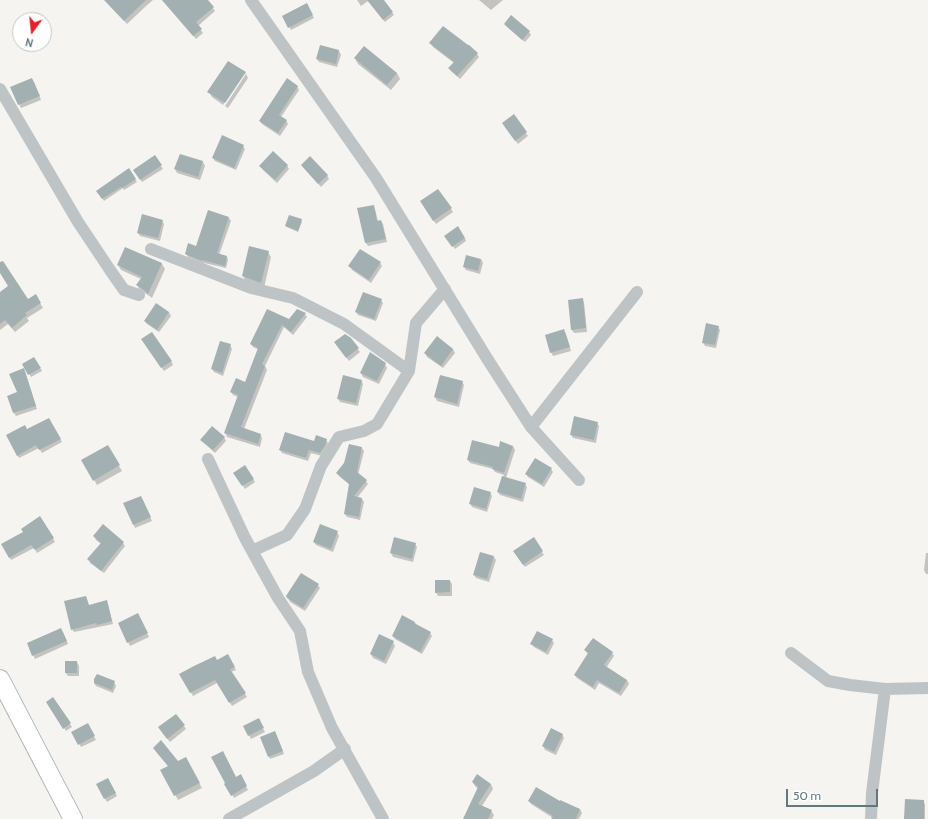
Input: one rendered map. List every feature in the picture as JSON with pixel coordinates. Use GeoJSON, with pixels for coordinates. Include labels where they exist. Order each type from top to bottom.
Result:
{"type":"FeatureCollection","features":[{"type":"Feature","properties":{"kind":"highway"},"geometry":{"type":"LineString","coordinates":[[0,679],[73,819]]}},
{"type":"Feature","properties":{"kind":"street"},"geometry":{"type":"LineString","coordinates":[[251,0],[376,178],[531,427],[579,480]]}},
{"type":"Feature","properties":{"kind":"street"},"geometry":{"type":"LineString","coordinates":[[0,89],[78,222],[98,252],[124,290],[139,295]]}},
{"type":"Feature","properties":{"kind":"street"},"geometry":{"type":"LineString","coordinates":[[151,249],[251,288],[293,298],[344,324],[409,371]]}},
{"type":"Feature","properties":{"kind":"street"},"geometry":{"type":"LineString","coordinates":[[252,551],[287,535],[305,509],[321,466],[339,438],[364,431],[377,424],[409,371],[416,323],[445,290]]}},
{"type":"Feature","properties":{"kind":"street"},"geometry":{"type":"LineString","coordinates":[[531,427],[637,292]]}},
{"type":"Feature","properties":{"kind":"street"},"geometry":{"type":"LineString","coordinates":[[208,459],[245,538],[278,598],[300,631],[308,672],[332,728],[383,819]]}},
{"type":"Feature","properties":{"kind":"street"},"geometry":{"type":"LineString","coordinates":[[791,653],[828,681],[885,689],[928,688]]}},
{"type":"Feature","properties":{"kind":"street"},"geometry":{"type":"LineString","coordinates":[[871,819],[872,793],[885,689]]}},
{"type":"Feature","properties":{"kind":"street"},"geometry":{"type":"LineString","coordinates":[[229,819],[314,772],[345,750]]}},
{"type":"Feature","properties":{"kind":"building"},"geometry":{"type":"Polygon","coordinates":[[[104,0],[146,0],[124,21],[104,0]]]}},
{"type":"Feature","properties":{"kind":"building"},"geometry":{"type":"Polygon","coordinates":[[[162,0],[208,0],[214,7],[196,22],[202,29],[193,36],[162,0]]]}},
{"type":"Feature","properties":{"kind":"building"},"geometry":{"type":"Polygon","coordinates":[[[367,0],[384,0],[393,12],[383,20],[367,0]]]}},
{"type":"Feature","properties":{"kind":"building"},"geometry":{"type":"Polygon","coordinates":[[[307,3],[313,15],[288,28],[282,16],[307,3]]]}},
{"type":"Feature","properties":{"kind":"building"},"geometry":{"type":"Polygon","coordinates":[[[511,15],[530,31],[522,40],[504,24],[511,15]]]}},
{"type":"Feature","properties":{"kind":"building"},"geometry":{"type":"Polygon","coordinates":[[[443,26],[478,53],[457,76],[448,68],[454,62],[429,43],[443,26]]]}},
{"type":"Feature","properties":{"kind":"building"},"geometry":{"type":"Polygon","coordinates":[[[320,45],[339,50],[336,64],[316,59],[320,45]]]}},
{"type":"Feature","properties":{"kind":"building"},"geometry":{"type":"Polygon","coordinates":[[[364,46],[397,73],[387,85],[354,58],[364,46]]]}},
{"type":"Feature","properties":{"kind":"building"},"geometry":{"type":"Polygon","coordinates":[[[228,61],[246,72],[225,103],[207,92],[228,61]]]}},
{"type":"Feature","properties":{"kind":"building"},"geometry":{"type":"Polygon","coordinates":[[[32,78],[40,96],[18,105],[10,87],[32,78]]]}},
{"type":"Feature","properties":{"kind":"building"},"geometry":{"type":"Polygon","coordinates":[[[287,78],[298,86],[279,115],[287,120],[278,133],[259,121],[287,78]]]}},
{"type":"Feature","properties":{"kind":"building"},"geometry":{"type":"Polygon","coordinates":[[[514,114],[527,132],[515,141],[502,123],[514,114]]]}},
{"type":"Feature","properties":{"kind":"building"},"geometry":{"type":"Polygon","coordinates":[[[222,135],[244,145],[234,168],[212,158],[222,135]]]}},
{"type":"Feature","properties":{"kind":"building"},"geometry":{"type":"Polygon","coordinates":[[[273,151],[288,165],[275,180],[259,166],[273,151]]]}},
{"type":"Feature","properties":{"kind":"building"},"geometry":{"type":"Polygon","coordinates":[[[180,154],[203,161],[198,177],[174,169],[180,154]]]}},
{"type":"Feature","properties":{"kind":"building"},"geometry":{"type":"Polygon","coordinates":[[[155,155],[162,165],[140,180],[133,170],[155,155]]]}},
{"type":"Feature","properties":{"kind":"building"},"geometry":{"type":"Polygon","coordinates":[[[310,156],[328,175],[318,184],[301,165],[310,156]]]}},
{"type":"Feature","properties":{"kind":"building"},"geometry":{"type":"Polygon","coordinates":[[[129,168],[136,179],[102,199],[96,191],[129,168]]]}},
{"type":"Feature","properties":{"kind":"building"},"geometry":{"type":"Polygon","coordinates":[[[438,189],[452,208],[433,221],[420,201],[438,189]]]}},
{"type":"Feature","properties":{"kind":"building"},"geometry":{"type":"Polygon","coordinates":[[[374,205],[377,221],[381,220],[386,239],[365,243],[357,208],[374,205]]]}},
{"type":"Feature","properties":{"kind":"building"},"geometry":{"type":"Polygon","coordinates":[[[208,210],[229,217],[217,253],[227,256],[225,266],[202,261],[185,254],[188,243],[196,246],[208,210]]]}},
{"type":"Feature","properties":{"kind":"building"},"geometry":{"type":"Polygon","coordinates":[[[142,214],[163,220],[158,238],[137,233],[142,214]]]}},
{"type":"Feature","properties":{"kind":"building"},"geometry":{"type":"Polygon","coordinates":[[[289,215],[302,219],[298,231],[285,226],[289,215]]]}},
{"type":"Feature","properties":{"kind":"building"},"geometry":{"type":"Polygon","coordinates":[[[458,226],[465,238],[452,247],[444,236],[458,226]]]}},
{"type":"Feature","properties":{"kind":"building"},"geometry":{"type":"Polygon","coordinates":[[[249,246],[269,251],[261,283],[242,276],[249,246]]]}},
{"type":"Feature","properties":{"kind":"building"},"geometry":{"type":"Polygon","coordinates":[[[125,247],[162,263],[148,294],[136,285],[142,277],[117,265],[125,247]]]}},
{"type":"Feature","properties":{"kind":"building"},"geometry":{"type":"Polygon","coordinates":[[[360,249],[381,262],[369,280],[348,266],[360,249]]]}},
{"type":"Feature","properties":{"kind":"building"},"geometry":{"type":"Polygon","coordinates":[[[466,255],[481,259],[478,271],[463,267],[466,255]]]}},
{"type":"Feature","properties":{"kind":"building"},"geometry":{"type":"Polygon","coordinates":[[[3,261],[28,299],[36,294],[41,303],[25,313],[27,315],[12,328],[5,320],[0,324],[0,292],[8,286],[0,273],[0,262],[3,261]]]}},
{"type":"Feature","properties":{"kind":"building"},"geometry":{"type":"Polygon","coordinates":[[[363,292],[382,299],[374,319],[355,312],[363,292]]]}},
{"type":"Feature","properties":{"kind":"building"},"geometry":{"type":"Polygon","coordinates":[[[583,298],[586,328],[571,330],[568,300],[583,298]]]}},
{"type":"Feature","properties":{"kind":"building"},"geometry":{"type":"Polygon","coordinates":[[[156,303],[169,312],[157,330],[144,321],[156,303]]]}},
{"type":"Feature","properties":{"kind":"building"},"geometry":{"type":"Polygon","coordinates":[[[267,309],[289,319],[297,309],[306,313],[291,332],[282,325],[262,364],[265,366],[241,427],[261,434],[258,444],[224,433],[238,395],[230,392],[236,378],[245,382],[258,348],[250,344],[267,309]]]}},
{"type":"Feature","properties":{"kind":"building"},"geometry":{"type":"Polygon","coordinates":[[[706,323],[719,326],[715,345],[702,343],[706,323]]]}},
{"type":"Feature","properties":{"kind":"building"},"geometry":{"type":"Polygon","coordinates":[[[564,329],[570,347],[550,353],[545,335],[564,329]]]}},
{"type":"Feature","properties":{"kind":"building"},"geometry":{"type":"Polygon","coordinates":[[[152,332],[172,361],[161,368],[141,339],[152,332]]]}},
{"type":"Feature","properties":{"kind":"building"},"geometry":{"type":"Polygon","coordinates":[[[345,334],[351,338],[359,348],[346,358],[334,342],[345,334]]]}},
{"type":"Feature","properties":{"kind":"building"},"geometry":{"type":"Polygon","coordinates":[[[437,336],[453,349],[441,366],[424,353],[437,336]]]}},
{"type":"Feature","properties":{"kind":"building"},"geometry":{"type":"Polygon","coordinates":[[[220,341],[231,344],[222,373],[211,369],[220,341]]]}},
{"type":"Feature","properties":{"kind":"building"},"geometry":{"type":"Polygon","coordinates":[[[370,352],[386,363],[377,381],[360,373],[370,352]]]}},
{"type":"Feature","properties":{"kind":"building"},"geometry":{"type":"Polygon","coordinates":[[[34,357],[41,368],[28,375],[22,364],[34,357]]]}},
{"type":"Feature","properties":{"kind":"building"},"geometry":{"type":"Polygon","coordinates":[[[24,368],[36,406],[13,413],[7,396],[17,392],[9,374],[24,368]]]}},
{"type":"Feature","properties":{"kind":"building"},"geometry":{"type":"Polygon","coordinates":[[[343,375],[362,380],[356,403],[337,399],[343,375]]]}},
{"type":"Feature","properties":{"kind":"building"},"geometry":{"type":"Polygon","coordinates":[[[440,375],[463,381],[457,404],[434,397],[440,375]]]}},
{"type":"Feature","properties":{"kind":"building"},"geometry":{"type":"Polygon","coordinates":[[[574,416],[598,422],[594,440],[570,435],[574,416]]]}},
{"type":"Feature","properties":{"kind":"building"},"geometry":{"type":"Polygon","coordinates":[[[49,418],[61,439],[39,450],[36,445],[17,456],[6,435],[25,425],[27,429],[49,418]]]}},
{"type":"Feature","properties":{"kind":"building"},"geometry":{"type":"Polygon","coordinates":[[[212,426],[225,437],[213,450],[200,440],[212,426]]]}},
{"type":"Feature","properties":{"kind":"building"},"geometry":{"type":"Polygon","coordinates":[[[285,432],[314,441],[316,435],[327,439],[325,446],[320,453],[309,450],[306,458],[279,450],[285,432]]]}},
{"type":"Feature","properties":{"kind":"building"},"geometry":{"type":"Polygon","coordinates":[[[472,440],[499,447],[500,441],[513,446],[504,473],[492,469],[493,467],[467,460],[472,440]]]}},
{"type":"Feature","properties":{"kind":"building"},"geometry":{"type":"Polygon","coordinates":[[[349,444],[362,447],[357,472],[367,480],[354,496],[362,498],[359,517],[344,514],[349,484],[336,473],[344,463],[349,444]]]}},
{"type":"Feature","properties":{"kind":"building"},"geometry":{"type":"Polygon","coordinates":[[[108,445],[120,465],[93,481],[81,460],[108,445]]]}},
{"type":"Feature","properties":{"kind":"building"},"geometry":{"type":"Polygon","coordinates":[[[535,458],[552,468],[542,484],[525,474],[535,458]]]}},
{"type":"Feature","properties":{"kind":"building"},"geometry":{"type":"Polygon","coordinates":[[[245,465],[254,479],[242,486],[233,473],[245,465]]]}},
{"type":"Feature","properties":{"kind":"building"},"geometry":{"type":"Polygon","coordinates":[[[502,476],[526,483],[521,499],[497,492],[502,476]]]}},
{"type":"Feature","properties":{"kind":"building"},"geometry":{"type":"Polygon","coordinates":[[[474,487],[491,492],[486,509],[469,504],[474,487]]]}},
{"type":"Feature","properties":{"kind":"building"},"geometry":{"type":"Polygon","coordinates":[[[141,496],[151,517],[133,525],[123,503],[141,496]]]}},
{"type":"Feature","properties":{"kind":"building"},"geometry":{"type":"Polygon","coordinates":[[[40,516],[54,538],[35,550],[31,545],[9,558],[1,544],[23,532],[21,529],[40,516]]]}},
{"type":"Feature","properties":{"kind":"building"},"geometry":{"type":"Polygon","coordinates":[[[103,524],[124,542],[101,571],[87,559],[101,543],[93,536],[103,524]]]}},
{"type":"Feature","properties":{"kind":"building"},"geometry":{"type":"Polygon","coordinates":[[[320,524],[338,531],[331,549],[313,542],[320,524]]]}},
{"type":"Feature","properties":{"kind":"building"},"geometry":{"type":"Polygon","coordinates":[[[394,537],[416,543],[412,559],[390,553],[394,537]]]}},
{"type":"Feature","properties":{"kind":"building"},"geometry":{"type":"Polygon","coordinates":[[[534,537],[543,551],[523,565],[513,551],[534,537]]]}},
{"type":"Feature","properties":{"kind":"building"},"geometry":{"type":"Polygon","coordinates":[[[480,552],[494,556],[487,579],[473,575],[480,552]]]}},
{"type":"Feature","properties":{"kind":"building"},"geometry":{"type":"Polygon","coordinates":[[[301,573],[319,584],[303,608],[286,596],[301,573]]]}},
{"type":"Feature","properties":{"kind":"building"},"geometry":{"type":"Polygon","coordinates":[[[435,580],[450,580],[450,592],[435,593],[435,580]]]}},
{"type":"Feature","properties":{"kind":"building"},"geometry":{"type":"Polygon","coordinates":[[[86,596],[89,605],[107,600],[112,621],[97,625],[96,623],[71,630],[64,601],[86,596]]]}},
{"type":"Feature","properties":{"kind":"building"},"geometry":{"type":"Polygon","coordinates":[[[138,613],[148,633],[127,643],[118,623],[138,613]]]}},
{"type":"Feature","properties":{"kind":"building"},"geometry":{"type":"Polygon","coordinates":[[[402,615],[431,632],[420,652],[392,636],[402,615]]]}},
{"type":"Feature","properties":{"kind":"building"},"geometry":{"type":"Polygon","coordinates":[[[61,628],[67,641],[32,656],[27,643],[61,628]]]}},
{"type":"Feature","properties":{"kind":"building"},"geometry":{"type":"Polygon","coordinates":[[[537,631],[553,639],[546,652],[530,644],[537,631]]]}},
{"type":"Feature","properties":{"kind":"building"},"geometry":{"type":"Polygon","coordinates":[[[379,634],[394,641],[384,661],[370,654],[379,634]]]}},
{"type":"Feature","properties":{"kind":"building"},"geometry":{"type":"Polygon","coordinates":[[[593,638],[613,652],[604,665],[627,680],[619,693],[597,680],[593,687],[574,675],[588,653],[584,650],[593,638]]]}},
{"type":"Feature","properties":{"kind":"building"},"geometry":{"type":"Polygon","coordinates":[[[228,654],[235,667],[230,669],[246,693],[229,703],[215,680],[190,693],[179,674],[215,656],[217,660],[228,654]]]}},
{"type":"Feature","properties":{"kind":"building"},"geometry":{"type":"Polygon","coordinates":[[[65,661],[77,661],[77,673],[65,673],[65,661]]]}},
{"type":"Feature","properties":{"kind":"building"},"geometry":{"type":"Polygon","coordinates":[[[97,674],[115,681],[112,690],[94,683],[94,679],[97,674]]]}},
{"type":"Feature","properties":{"kind":"building"},"geometry":{"type":"Polygon","coordinates":[[[53,697],[71,723],[63,729],[46,702],[53,697]]]}},
{"type":"Feature","properties":{"kind":"building"},"geometry":{"type":"Polygon","coordinates":[[[176,714],[185,725],[167,739],[158,727],[176,714]]]}},
{"type":"Feature","properties":{"kind":"building"},"geometry":{"type":"Polygon","coordinates":[[[259,718],[264,728],[248,736],[243,726],[259,718]]]}},
{"type":"Feature","properties":{"kind":"building"},"geometry":{"type":"Polygon","coordinates":[[[88,723],[95,736],[78,745],[71,732],[88,723]]]}},
{"type":"Feature","properties":{"kind":"building"},"geometry":{"type":"Polygon","coordinates":[[[551,728],[563,734],[554,752],[542,746],[551,728]]]}},
{"type":"Feature","properties":{"kind":"building"},"geometry":{"type":"Polygon","coordinates":[[[275,731],[283,751],[268,757],[260,737],[275,731]]]}},
{"type":"Feature","properties":{"kind":"building"},"geometry":{"type":"Polygon","coordinates":[[[161,740],[178,761],[186,757],[200,783],[174,796],[160,770],[168,766],[153,748],[161,740]]]}},
{"type":"Feature","properties":{"kind":"building"},"geometry":{"type":"Polygon","coordinates":[[[223,751],[236,777],[241,774],[247,786],[231,796],[211,757],[223,751]]]}},
{"type":"Feature","properties":{"kind":"building"},"geometry":{"type":"Polygon","coordinates":[[[477,774],[491,784],[478,804],[492,810],[488,819],[463,819],[478,787],[472,782],[477,774]]]}},
{"type":"Feature","properties":{"kind":"building"},"geometry":{"type":"Polygon","coordinates":[[[108,778],[116,793],[104,799],[96,784],[108,778]]]}},
{"type":"Feature","properties":{"kind":"building"},"geometry":{"type":"Polygon","coordinates":[[[536,787],[560,801],[580,809],[576,819],[551,819],[553,816],[528,801],[536,787]]]}},
{"type":"Feature","properties":{"kind":"building"},"geometry":{"type":"Polygon","coordinates":[[[905,799],[924,800],[924,819],[904,819],[905,799]]]}}]}
